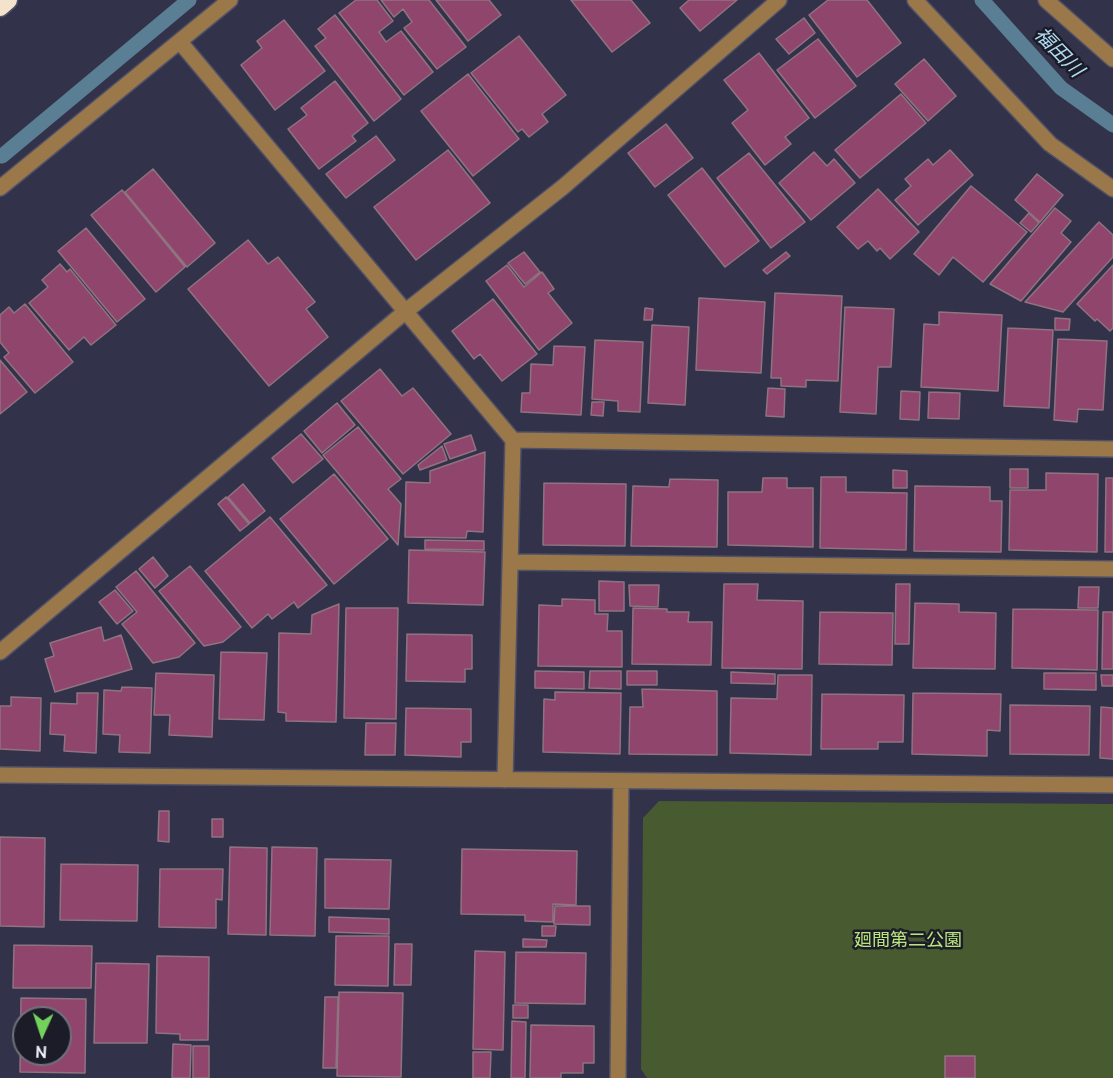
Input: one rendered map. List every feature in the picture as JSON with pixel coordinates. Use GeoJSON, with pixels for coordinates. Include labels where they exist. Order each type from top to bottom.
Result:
{"type":"FeatureCollection","features":[{"type":"Feature","properties":{"kind":"highway"},"geometry":{"type":"LineString","coordinates":[[0,7],[8,0]]}},
{"type":"Feature","properties":{"kind":"street"},"geometry":{"type":"LineString","coordinates":[[0,188],[230,0]]}},
{"type":"Feature","properties":{"kind":"street"},"geometry":{"type":"LineString","coordinates":[[0,652],[406,312],[563,187],[778,0]]}},
{"type":"Feature","properties":{"kind":"street"},"geometry":{"type":"LineString","coordinates":[[915,0],[1050,144],[1113,189]]}},
{"type":"Feature","properties":{"kind":"street"},"geometry":{"type":"LineString","coordinates":[[1046,0],[1113,59]]}},
{"type":"Feature","properties":{"kind":"street"},"geometry":{"type":"LineString","coordinates":[[180,42],[513,440],[505,780]]}},
{"type":"Feature","properties":{"kind":"street"},"geometry":{"type":"LineString","coordinates":[[513,440],[1113,449]]}},
{"type":"Feature","properties":{"kind":"street"},"geometry":{"type":"LineString","coordinates":[[510,562],[1113,569]]}},
{"type":"Feature","properties":{"kind":"street"},"geometry":{"type":"LineString","coordinates":[[0,775],[1113,785]]}},
{"type":"Feature","properties":{"kind":"street"},"geometry":{"type":"LineString","coordinates":[[618,1078],[621,781]]}},
{"type":"Feature","properties":{"kind":"green space","name":"廻間第二公園"},"geometry":{"type":"Polygon","coordinates":[[[659,801],[1113,804],[1113,1078],[647,1078],[641,1069],[643,818],[659,801]]]}},
{"type":"Feature","properties":{"kind":"building"},"geometry":{"type":"Polygon","coordinates":[[[356,0],[377,0],[393,21],[379,32],[386,42],[401,31],[433,72],[404,95],[339,13],[356,0]]]}},
{"type":"Feature","properties":{"kind":"building"},"geometry":{"type":"Polygon","coordinates":[[[381,0],[429,0],[466,47],[437,69],[404,28],[412,22],[403,9],[394,17],[381,0]]]}},
{"type":"Feature","properties":{"kind":"building"},"geometry":{"type":"Polygon","coordinates":[[[436,0],[489,0],[501,15],[468,41],[436,0]]]}},
{"type":"Feature","properties":{"kind":"building"},"geometry":{"type":"Polygon","coordinates":[[[571,0],[631,0],[650,23],[612,52],[571,0]]]}},
{"type":"Feature","properties":{"kind":"building"},"geometry":{"type":"Polygon","coordinates":[[[689,0],[737,0],[700,31],[680,8],[689,0]]]}},
{"type":"Feature","properties":{"kind":"building"},"geometry":{"type":"Polygon","coordinates":[[[828,0],[867,0],[901,43],[857,77],[809,15],[828,0]]]}},
{"type":"Feature","properties":{"kind":"building"},"geometry":{"type":"Polygon","coordinates":[[[335,15],[401,99],[374,121],[315,46],[326,38],[318,29],[335,15]]]}},
{"type":"Feature","properties":{"kind":"building"},"geometry":{"type":"Polygon","coordinates":[[[804,18],[815,33],[789,54],[776,39],[804,18]]]}},
{"type":"Feature","properties":{"kind":"building"},"geometry":{"type":"Polygon","coordinates":[[[284,20],[325,71],[275,110],[241,65],[262,48],[257,41],[284,20]]]}},
{"type":"Feature","properties":{"kind":"building"},"geometry":{"type":"Polygon","coordinates":[[[519,36],[566,95],[542,114],[548,122],[529,137],[522,129],[518,132],[471,73],[519,36]]]}},
{"type":"Feature","properties":{"kind":"building"},"geometry":{"type":"Polygon","coordinates":[[[818,39],[856,86],[815,118],[777,70],[818,39]]]}},
{"type":"Feature","properties":{"kind":"building"},"geometry":{"type":"Polygon","coordinates":[[[759,53],[809,118],[785,137],[791,144],[765,165],[732,123],[748,110],[724,80],[759,53]]]}},
{"type":"Feature","properties":{"kind":"building"},"geometry":{"type":"Polygon","coordinates":[[[924,59],[956,96],[928,121],[895,84],[924,59]]]}},
{"type":"Feature","properties":{"kind":"building"},"geometry":{"type":"Polygon","coordinates":[[[468,74],[519,139],[473,176],[421,111],[468,74]]]}},
{"type":"Feature","properties":{"kind":"building"},"geometry":{"type":"Polygon","coordinates":[[[335,81],[368,123],[352,136],[356,141],[319,169],[288,129],[307,115],[301,108],[335,81]]]}},
{"type":"Feature","properties":{"kind":"building"},"geometry":{"type":"Polygon","coordinates":[[[901,94],[926,123],[860,178],[835,150],[901,94]]]}},
{"type":"Feature","properties":{"kind":"building"},"geometry":{"type":"Polygon","coordinates":[[[666,124],[693,158],[655,187],[628,153],[666,124]]]}},
{"type":"Feature","properties":{"kind":"building"},"geometry":{"type":"Polygon","coordinates":[[[376,136],[395,160],[346,198],[326,174],[376,136]]]}},
{"type":"Feature","properties":{"kind":"building"},"geometry":{"type":"Polygon","coordinates":[[[448,150],[490,203],[416,260],[374,207],[448,150]]]}},
{"type":"Feature","properties":{"kind":"building"},"geometry":{"type":"Polygon","coordinates":[[[950,150],[973,175],[918,225],[895,200],[911,186],[905,179],[928,159],[933,165],[950,150]]]}},
{"type":"Feature","properties":{"kind":"building"},"geometry":{"type":"Polygon","coordinates":[[[814,152],[827,166],[834,159],[855,183],[811,220],[779,183],[814,152]]]}},
{"type":"Feature","properties":{"kind":"building"},"geometry":{"type":"Polygon","coordinates":[[[749,153],[805,222],[771,248],[717,178],[749,153]]]}},
{"type":"Feature","properties":{"kind":"building"},"geometry":{"type":"Polygon","coordinates":[[[702,168],[759,241],[725,267],[668,195],[702,168]]]}},
{"type":"Feature","properties":{"kind":"building"},"geometry":{"type":"Polygon","coordinates":[[[153,169],[215,243],[187,267],[125,192],[153,169]]]}},
{"type":"Feature","properties":{"kind":"building"},"geometry":{"type":"Polygon","coordinates":[[[1037,174],[1063,195],[1040,222],[1015,200],[1037,174]]]}},
{"type":"Feature","properties":{"kind":"building"},"geometry":{"type":"Polygon","coordinates":[[[971,186],[1027,232],[983,282],[953,257],[939,275],[914,254],[971,186]]]}},
{"type":"Feature","properties":{"kind":"building"},"geometry":{"type":"Polygon","coordinates":[[[878,189],[919,232],[890,259],[880,248],[877,251],[868,241],[858,249],[837,227],[878,189]]]}},
{"type":"Feature","properties":{"kind":"building"},"geometry":{"type":"Polygon","coordinates":[[[122,190],[185,267],[156,292],[91,215],[122,190]]]}},
{"type":"Feature","properties":{"kind":"building"},"geometry":{"type":"Polygon","coordinates":[[[1055,208],[1071,221],[1061,233],[1071,242],[1021,301],[990,284],[1055,208]]]}},
{"type":"Feature","properties":{"kind":"building"},"geometry":{"type":"Polygon","coordinates":[[[1029,213],[1039,223],[1031,232],[1020,223],[1029,213]]]}},
{"type":"Feature","properties":{"kind":"building"},"geometry":{"type":"Polygon","coordinates":[[[1099,222],[1113,235],[1113,257],[1063,312],[1025,302],[1099,222]]]}},
{"type":"Feature","properties":{"kind":"building"},"geometry":{"type":"Polygon","coordinates":[[[86,228],[145,299],[117,322],[58,251],[86,228]]]}},
{"type":"Feature","properties":{"kind":"building"},"geometry":{"type":"Polygon","coordinates":[[[248,240],[268,264],[278,257],[315,302],[306,309],[328,337],[269,386],[188,289],[248,240]]]}},
{"type":"Feature","properties":{"kind":"building"},"geometry":{"type":"Polygon","coordinates":[[[524,252],[540,272],[525,284],[508,263],[524,252]]]}},
{"type":"Feature","properties":{"kind":"building"},"geometry":{"type":"Polygon","coordinates":[[[786,252],[790,256],[767,274],[763,270],[786,252]]]}},
{"type":"Feature","properties":{"kind":"building"},"geometry":{"type":"Polygon","coordinates":[[[60,264],[67,272],[70,269],[116,325],[91,345],[84,337],[69,350],[29,303],[48,287],[42,280],[60,264]]]}},
{"type":"Feature","properties":{"kind":"building"},"geometry":{"type":"Polygon","coordinates":[[[507,265],[524,287],[542,272],[554,289],[548,293],[572,323],[539,350],[486,281],[507,265]]]}},
{"type":"Feature","properties":{"kind":"building"},"geometry":{"type":"Polygon","coordinates":[[[1113,265],[1113,328],[1110,331],[1077,304],[1113,265]]]}},
{"type":"Feature","properties":{"kind":"building"},"geometry":{"type":"Polygon","coordinates":[[[775,293],[842,296],[838,381],[806,380],[806,387],[781,386],[781,378],[771,378],[775,293]]]}},
{"type":"Feature","properties":{"kind":"building"},"geometry":{"type":"Polygon","coordinates":[[[699,298],[765,302],[761,373],[696,370],[699,298]]]}},
{"type":"Feature","properties":{"kind":"building"},"geometry":{"type":"Polygon","coordinates":[[[493,299],[537,354],[502,381],[480,354],[474,359],[452,331],[493,299]]]}},
{"type":"Feature","properties":{"kind":"building"},"geometry":{"type":"Polygon","coordinates":[[[25,304],[73,362],[35,393],[4,357],[9,353],[0,342],[0,315],[9,307],[14,313],[25,304]]]}},
{"type":"Feature","properties":{"kind":"building"},"geometry":{"type":"Polygon","coordinates":[[[845,307],[894,309],[891,367],[878,367],[876,414],[840,412],[845,307]]]}},
{"type":"Feature","properties":{"kind":"building"},"geometry":{"type":"Polygon","coordinates":[[[645,308],[653,309],[652,320],[644,320],[645,308]]]}},
{"type":"Feature","properties":{"kind":"building"},"geometry":{"type":"Polygon","coordinates":[[[939,312],[1002,315],[998,391],[921,387],[924,324],[939,325],[939,312]]]}},
{"type":"Feature","properties":{"kind":"building"},"geometry":{"type":"Polygon","coordinates":[[[1055,318],[1070,319],[1069,330],[1055,330],[1055,318]]]}},
{"type":"Feature","properties":{"kind":"building"},"geometry":{"type":"Polygon","coordinates":[[[652,325],[689,327],[685,405],[648,403],[652,325]]]}},
{"type":"Feature","properties":{"kind":"building"},"geometry":{"type":"Polygon","coordinates":[[[1008,328],[1053,330],[1049,408],[1004,406],[1008,328]]]}},
{"type":"Feature","properties":{"kind":"building"},"geometry":{"type":"Polygon","coordinates":[[[1058,339],[1107,341],[1103,410],[1078,409],[1077,422],[1054,420],[1058,339]]]}},
{"type":"Feature","properties":{"kind":"building"},"geometry":{"type":"Polygon","coordinates":[[[595,340],[643,342],[640,412],[618,411],[618,401],[592,399],[595,340]]]}},
{"type":"Feature","properties":{"kind":"building"},"geometry":{"type":"Polygon","coordinates":[[[554,346],[585,347],[581,415],[521,412],[522,393],[530,393],[531,364],[553,365],[554,346]]]}},
{"type":"Feature","properties":{"kind":"building"},"geometry":{"type":"Polygon","coordinates":[[[0,360],[27,392],[0,414],[0,360]]]}},
{"type":"Feature","properties":{"kind":"building"},"geometry":{"type":"Polygon","coordinates":[[[380,369],[402,396],[413,388],[451,434],[403,474],[341,401],[380,369]]]}},
{"type":"Feature","properties":{"kind":"building"},"geometry":{"type":"Polygon","coordinates":[[[768,388],[785,389],[784,417],[766,416],[768,388]]]}},
{"type":"Feature","properties":{"kind":"building"},"geometry":{"type":"Polygon","coordinates":[[[901,391],[920,392],[919,420],[900,419],[901,391]]]}},
{"type":"Feature","properties":{"kind":"building"},"geometry":{"type":"Polygon","coordinates":[[[929,392],[960,393],[959,419],[928,418],[929,392]]]}},
{"type":"Feature","properties":{"kind":"building"},"geometry":{"type":"Polygon","coordinates":[[[592,402],[604,402],[603,416],[591,415],[592,402]]]}},
{"type":"Feature","properties":{"kind":"building"},"geometry":{"type":"Polygon","coordinates":[[[337,403],[355,425],[322,453],[304,431],[337,403]]]}},
{"type":"Feature","properties":{"kind":"building"},"geometry":{"type":"Polygon","coordinates":[[[358,427],[401,479],[388,489],[401,504],[398,545],[323,455],[358,427]]]}},
{"type":"Feature","properties":{"kind":"building"},"geometry":{"type":"Polygon","coordinates":[[[301,434],[323,459],[293,483],[272,458],[301,434]]]}},
{"type":"Feature","properties":{"kind":"building"},"geometry":{"type":"Polygon","coordinates":[[[471,435],[476,450],[450,459],[444,444],[471,435]]]}},
{"type":"Feature","properties":{"kind":"building"},"geometry":{"type":"Polygon","coordinates":[[[442,446],[447,460],[420,470],[418,465],[442,446]]]}},
{"type":"Feature","properties":{"kind":"building"},"geometry":{"type":"Polygon","coordinates":[[[485,452],[483,532],[467,531],[466,538],[405,537],[406,482],[430,483],[430,471],[485,452]]]}},
{"type":"Feature","properties":{"kind":"building"},"geometry":{"type":"Polygon","coordinates":[[[1010,469],[1028,469],[1028,488],[1010,488],[1010,469]]]}},
{"type":"Feature","properties":{"kind":"building"},"geometry":{"type":"Polygon","coordinates":[[[893,470],[907,471],[907,488],[893,488],[893,470]]]}},
{"type":"Feature","properties":{"kind":"building"},"geometry":{"type":"Polygon","coordinates":[[[1046,473],[1098,474],[1097,552],[1009,550],[1010,490],[1046,490],[1046,473]]]}},
{"type":"Feature","properties":{"kind":"building"},"geometry":{"type":"Polygon","coordinates":[[[334,474],[388,539],[334,584],[280,519],[334,474]]]}},
{"type":"Feature","properties":{"kind":"building"},"geometry":{"type":"Polygon","coordinates":[[[821,477],[846,477],[846,492],[907,493],[906,550],[820,548],[821,477]]]}},
{"type":"Feature","properties":{"kind":"building"},"geometry":{"type":"Polygon","coordinates":[[[763,478],[787,478],[787,488],[813,488],[813,547],[728,545],[728,492],[762,492],[763,478]]]}},
{"type":"Feature","properties":{"kind":"building"},"geometry":{"type":"Polygon","coordinates":[[[1106,478],[1113,478],[1113,552],[1105,552],[1106,478]]]}},
{"type":"Feature","properties":{"kind":"building"},"geometry":{"type":"Polygon","coordinates":[[[670,479],[718,480],[717,547],[631,546],[633,486],[669,487],[670,479]]]}},
{"type":"Feature","properties":{"kind":"building"},"geometry":{"type":"Polygon","coordinates":[[[544,483],[626,484],[625,546],[543,545],[544,483]]]}},
{"type":"Feature","properties":{"kind":"building"},"geometry":{"type":"Polygon","coordinates":[[[243,484],[265,511],[250,523],[228,497],[243,484]]]}},
{"type":"Feature","properties":{"kind":"building"},"geometry":{"type":"Polygon","coordinates":[[[915,486],[990,487],[990,501],[1002,501],[1001,552],[914,551],[915,486]]]}},
{"type":"Feature","properties":{"kind":"building"},"geometry":{"type":"Polygon","coordinates":[[[226,497],[249,524],[240,531],[218,504],[226,497]]]}},
{"type":"Feature","properties":{"kind":"building"},"geometry":{"type":"Polygon","coordinates":[[[270,517],[327,585],[298,608],[294,602],[272,619],[268,614],[252,628],[205,571],[270,517]]]}},
{"type":"Feature","properties":{"kind":"building"},"geometry":{"type":"Polygon","coordinates":[[[425,540],[484,541],[484,550],[425,549],[425,540]]]}},
{"type":"Feature","properties":{"kind":"building"},"geometry":{"type":"Polygon","coordinates":[[[409,550],[485,552],[483,605],[408,603],[409,550]]]}},
{"type":"Feature","properties":{"kind":"building"},"geometry":{"type":"Polygon","coordinates":[[[153,557],[168,576],[155,588],[139,569],[153,557]]]}},
{"type":"Feature","properties":{"kind":"building"},"geometry":{"type":"Polygon","coordinates":[[[190,566],[241,627],[223,642],[204,646],[159,591],[190,566]]]}},
{"type":"Feature","properties":{"kind":"building"},"geometry":{"type":"Polygon","coordinates":[[[136,571],[195,643],[179,657],[153,663],[122,624],[137,612],[116,587],[136,571]]]}},
{"type":"Feature","properties":{"kind":"building"},"geometry":{"type":"Polygon","coordinates":[[[599,581],[624,582],[624,611],[599,611],[599,581]]]}},
{"type":"Feature","properties":{"kind":"building"},"geometry":{"type":"Polygon","coordinates":[[[724,584],[758,584],[757,600],[803,601],[802,669],[722,668],[724,584]]]}},
{"type":"Feature","properties":{"kind":"building"},"geometry":{"type":"Polygon","coordinates":[[[896,584],[910,584],[909,644],[895,644],[896,584]]]}},
{"type":"Feature","properties":{"kind":"building"},"geometry":{"type":"Polygon","coordinates":[[[629,585],[659,585],[658,607],[630,606],[629,585]]]}},
{"type":"Feature","properties":{"kind":"building"},"geometry":{"type":"Polygon","coordinates":[[[1079,587],[1099,587],[1098,608],[1078,608],[1079,587]]]}},
{"type":"Feature","properties":{"kind":"building"},"geometry":{"type":"Polygon","coordinates":[[[115,590],[133,611],[117,624],[99,602],[115,590]]]}},
{"type":"Feature","properties":{"kind":"building"},"geometry":{"type":"Polygon","coordinates":[[[562,599],[595,600],[595,614],[608,614],[607,631],[622,631],[622,667],[538,666],[539,605],[562,606],[562,599]]]}},
{"type":"Feature","properties":{"kind":"building"},"geometry":{"type":"Polygon","coordinates":[[[915,603],[959,604],[959,612],[996,613],[995,669],[913,668],[915,603]]]}},
{"type":"Feature","properties":{"kind":"building"},"geometry":{"type":"Polygon","coordinates":[[[339,604],[336,722],[286,721],[286,713],[278,712],[279,633],[311,634],[312,615],[339,604]]]}},
{"type":"Feature","properties":{"kind":"building"},"geometry":{"type":"Polygon","coordinates":[[[346,608],[398,608],[396,719],[344,718],[346,608]]]}},
{"type":"Feature","properties":{"kind":"building"},"geometry":{"type":"Polygon","coordinates":[[[633,608],[689,612],[688,622],[712,622],[711,665],[632,664],[633,608]]]}},
{"type":"Feature","properties":{"kind":"building"},"geometry":{"type":"Polygon","coordinates":[[[1013,609],[1098,610],[1097,670],[1012,668],[1013,609]]]}},
{"type":"Feature","properties":{"kind":"building"},"geometry":{"type":"Polygon","coordinates":[[[820,612],[893,613],[892,665],[819,664],[820,612]]]}},
{"type":"Feature","properties":{"kind":"building"},"geometry":{"type":"Polygon","coordinates":[[[1103,612],[1113,612],[1113,669],[1102,669],[1103,612]]]}},
{"type":"Feature","properties":{"kind":"building"},"geometry":{"type":"Polygon","coordinates":[[[101,627],[104,641],[121,635],[132,669],[55,692],[45,659],[54,656],[50,643],[101,627]]]}},
{"type":"Feature","properties":{"kind":"building"},"geometry":{"type":"Polygon","coordinates":[[[407,634],[472,635],[472,669],[465,669],[465,682],[406,681],[407,634]]]}},
{"type":"Feature","properties":{"kind":"building"},"geometry":{"type":"Polygon","coordinates":[[[221,652],[267,653],[264,720],[219,719],[221,652]]]}},
{"type":"Feature","properties":{"kind":"building"},"geometry":{"type":"Polygon","coordinates":[[[535,671],[584,672],[584,689],[535,688],[535,671]]]}},
{"type":"Feature","properties":{"kind":"building"},"geometry":{"type":"Polygon","coordinates":[[[590,671],[621,671],[621,689],[589,688],[590,671]]]}},
{"type":"Feature","properties":{"kind":"building"},"geometry":{"type":"Polygon","coordinates":[[[627,671],[657,671],[657,685],[627,685],[627,671]]]}},
{"type":"Feature","properties":{"kind":"building"},"geometry":{"type":"Polygon","coordinates":[[[731,672],[775,674],[775,684],[731,683],[731,672]]]}},
{"type":"Feature","properties":{"kind":"building"},"geometry":{"type":"Polygon","coordinates":[[[156,673],[214,675],[212,737],[169,735],[170,715],[154,715],[156,673]]]}},
{"type":"Feature","properties":{"kind":"building"},"geometry":{"type":"Polygon","coordinates":[[[1044,673],[1096,673],[1096,690],[1044,689],[1044,673]]]}},
{"type":"Feature","properties":{"kind":"building"},"geometry":{"type":"Polygon","coordinates":[[[778,675],[812,675],[811,755],[730,753],[731,698],[777,699],[778,675]]]}},
{"type":"Feature","properties":{"kind":"building"},"geometry":{"type":"Polygon","coordinates":[[[1101,675],[1113,675],[1113,686],[1102,686],[1101,675]]]}},
{"type":"Feature","properties":{"kind":"building"},"geometry":{"type":"Polygon","coordinates":[[[122,687],[152,688],[150,753],[119,752],[120,735],[103,734],[104,690],[121,691],[122,687]]]}},
{"type":"Feature","properties":{"kind":"building"},"geometry":{"type":"Polygon","coordinates":[[[642,689],[717,691],[717,755],[629,754],[630,707],[643,707],[642,689]]]}},
{"type":"Feature","properties":{"kind":"building"},"geometry":{"type":"Polygon","coordinates":[[[555,692],[621,693],[620,754],[543,752],[544,699],[555,700],[555,692]]]}},
{"type":"Feature","properties":{"kind":"building"},"geometry":{"type":"Polygon","coordinates":[[[77,693],[98,693],[96,753],[64,751],[65,735],[50,734],[51,703],[77,704],[77,693]]]}},
{"type":"Feature","properties":{"kind":"building"},"geometry":{"type":"Polygon","coordinates":[[[913,693],[1001,694],[1000,731],[987,730],[987,756],[912,754],[913,693]]]}},
{"type":"Feature","properties":{"kind":"building"},"geometry":{"type":"Polygon","coordinates":[[[822,694],[904,695],[903,742],[878,742],[878,749],[821,749],[822,694]]]}},
{"type":"Feature","properties":{"kind":"building"},"geometry":{"type":"Polygon","coordinates":[[[11,697],[41,698],[40,751],[0,749],[0,706],[11,706],[11,697]]]}},
{"type":"Feature","properties":{"kind":"building"},"geometry":{"type":"Polygon","coordinates":[[[1010,705],[1090,706],[1089,755],[1010,754],[1010,705]]]}},
{"type":"Feature","properties":{"kind":"building"},"geometry":{"type":"Polygon","coordinates":[[[1101,707],[1113,708],[1113,759],[1100,758],[1101,707]]]}},
{"type":"Feature","properties":{"kind":"building"},"geometry":{"type":"Polygon","coordinates":[[[406,708],[471,709],[471,742],[461,742],[461,757],[405,755],[406,708]]]}},
{"type":"Feature","properties":{"kind":"building"},"geometry":{"type":"Polygon","coordinates":[[[366,723],[396,723],[395,755],[365,755],[366,723]]]}},
{"type":"Feature","properties":{"kind":"building"},"geometry":{"type":"Polygon","coordinates":[[[159,811],[169,811],[169,842],[158,841],[159,811]]]}},
{"type":"Feature","properties":{"kind":"building"},"geometry":{"type":"Polygon","coordinates":[[[212,819],[223,819],[223,837],[212,837],[212,819]]]}},
{"type":"Feature","properties":{"kind":"building"},"geometry":{"type":"Polygon","coordinates":[[[0,837],[45,838],[44,927],[0,926],[0,837]]]}},
{"type":"Feature","properties":{"kind":"building"},"geometry":{"type":"Polygon","coordinates":[[[230,847],[267,848],[266,935],[228,934],[230,847]]]}},
{"type":"Feature","properties":{"kind":"building"},"geometry":{"type":"Polygon","coordinates":[[[272,847],[317,848],[315,936],[270,935],[272,847]]]}},
{"type":"Feature","properties":{"kind":"building"},"geometry":{"type":"Polygon","coordinates":[[[462,849],[577,851],[576,905],[553,904],[553,922],[525,921],[525,915],[461,914],[462,849]]]}},
{"type":"Feature","properties":{"kind":"building"},"geometry":{"type":"Polygon","coordinates":[[[325,859],[391,860],[389,909],[325,908],[325,859]]]}},
{"type":"Feature","properties":{"kind":"building"},"geometry":{"type":"Polygon","coordinates":[[[61,864],[138,865],[137,921],[60,920],[61,864]]]}},
{"type":"Feature","properties":{"kind":"building"},"geometry":{"type":"Polygon","coordinates":[[[160,869],[223,869],[222,900],[216,899],[216,928],[159,927],[160,869]]]}},
{"type":"Feature","properties":{"kind":"building"},"geometry":{"type":"Polygon","coordinates":[[[555,906],[590,906],[590,925],[554,924],[555,906]]]}},
{"type":"Feature","properties":{"kind":"building"},"geometry":{"type":"Polygon","coordinates":[[[329,917],[389,919],[389,934],[329,932],[329,917]]]}},
{"type":"Feature","properties":{"kind":"building"},"geometry":{"type":"Polygon","coordinates":[[[542,926],[556,926],[555,936],[542,936],[542,926]]]}},
{"type":"Feature","properties":{"kind":"building"},"geometry":{"type":"Polygon","coordinates":[[[336,936],[389,936],[388,986],[335,985],[336,936]]]}},
{"type":"Feature","properties":{"kind":"building"},"geometry":{"type":"Polygon","coordinates":[[[523,939],[547,940],[546,947],[523,947],[523,939]]]}},
{"type":"Feature","properties":{"kind":"building"},"geometry":{"type":"Polygon","coordinates":[[[395,944],[412,944],[411,985],[394,985],[395,944]]]}},
{"type":"Feature","properties":{"kind":"building"},"geometry":{"type":"Polygon","coordinates":[[[14,945],[92,946],[91,988],[13,988],[14,945]]]}},
{"type":"Feature","properties":{"kind":"building"},"geometry":{"type":"Polygon","coordinates":[[[475,951],[505,952],[503,1050],[473,1049],[475,951]]]}},
{"type":"Feature","properties":{"kind":"building"},"geometry":{"type":"Polygon","coordinates":[[[516,952],[586,953],[585,1004],[515,1003],[516,952]]]}},
{"type":"Feature","properties":{"kind":"building"},"geometry":{"type":"Polygon","coordinates":[[[157,956],[209,957],[208,1040],[180,1040],[180,1034],[156,1033],[157,956]]]}},
{"type":"Feature","properties":{"kind":"building"},"geometry":{"type":"Polygon","coordinates":[[[96,963],[149,964],[147,1043],[94,1043],[96,963]]]}},
{"type":"Feature","properties":{"kind":"building"},"geometry":{"type":"Polygon","coordinates":[[[339,992],[403,993],[401,1077],[337,1076],[339,992]]]}},
{"type":"Feature","properties":{"kind":"building"},"geometry":{"type":"Polygon","coordinates":[[[325,997],[338,997],[336,1068],[323,1068],[325,997]]]}},
{"type":"Feature","properties":{"kind":"building"},"geometry":{"type":"Polygon","coordinates":[[[21,998],[86,999],[85,1073],[20,1072],[20,1066],[72,1066],[72,1006],[21,1006],[21,998]]]}},
{"type":"Feature","properties":{"kind":"building"},"geometry":{"type":"Polygon","coordinates":[[[513,1005],[528,1005],[528,1018],[513,1018],[513,1005]]]}},
{"type":"Feature","properties":{"kind":"building"},"geometry":{"type":"Polygon","coordinates":[[[512,1021],[526,1022],[525,1078],[511,1078],[512,1021]]]}},
{"type":"Feature","properties":{"kind":"building"},"geometry":{"type":"Polygon","coordinates":[[[531,1025],[594,1026],[594,1063],[583,1063],[583,1073],[561,1073],[561,1078],[530,1078],[531,1025]]]}},
{"type":"Feature","properties":{"kind":"building"},"geometry":{"type":"Polygon","coordinates":[[[173,1044],[191,1045],[190,1078],[172,1078],[173,1044]]]}},
{"type":"Feature","properties":{"kind":"building"},"geometry":{"type":"Polygon","coordinates":[[[193,1046],[209,1046],[209,1078],[193,1078],[193,1046]]]}},
{"type":"Feature","properties":{"kind":"building"},"geometry":{"type":"Polygon","coordinates":[[[473,1052],[491,1052],[490,1078],[473,1078],[473,1052]]]}},
{"type":"Feature","properties":{"kind":"building"},"geometry":{"type":"Polygon","coordinates":[[[945,1056],[975,1056],[975,1078],[945,1078],[945,1056]]]}},
{"type":"Feature","properties":{"kind":"waterway"},"geometry":{"type":"LineString","coordinates":[[2,156],[189,0]]}},
{"type":"Feature","properties":{"kind":"waterway","name":"福田川"},"geometry":{"type":"LineString","coordinates":[[982,0],[1061,88],[1113,125]]}}]}
